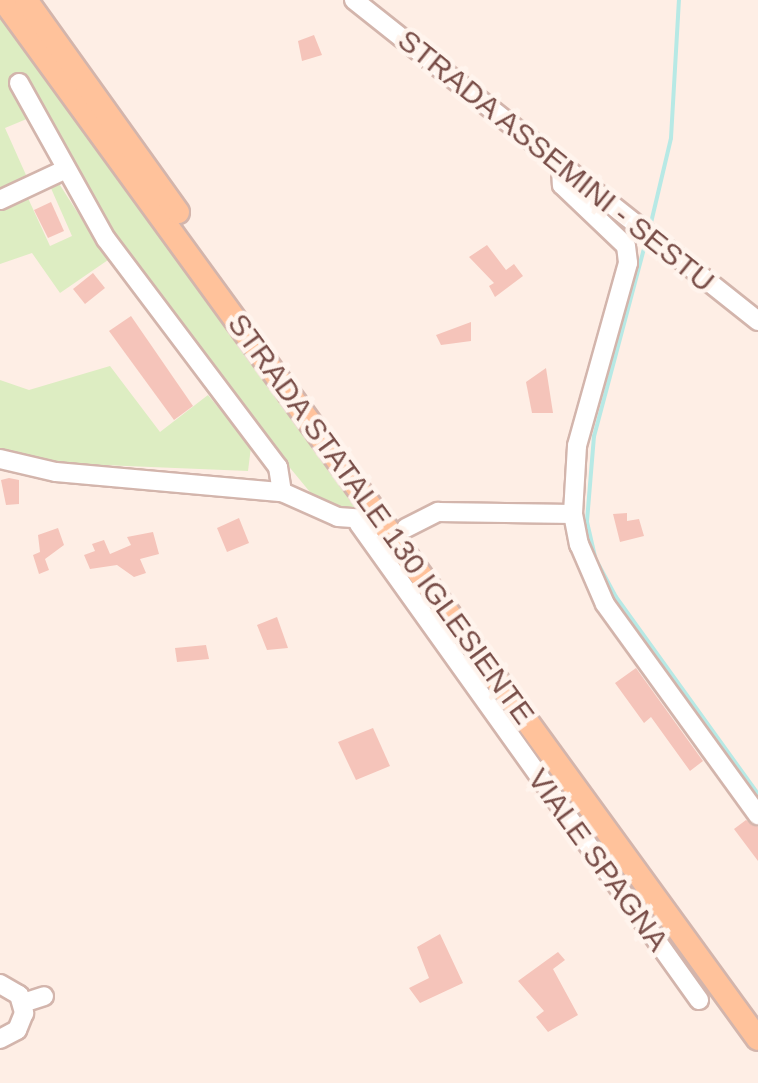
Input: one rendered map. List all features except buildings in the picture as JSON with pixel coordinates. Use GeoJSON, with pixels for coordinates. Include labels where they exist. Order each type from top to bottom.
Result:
{"type":"FeatureCollection","features":[{"type":"Feature","properties":{"kind":"main road","name":"STRADA STATALE 130 IGLESIENTE"},"geometry":{"type":"LineString","coordinates":[[3,0],[369,519],[758,1039]]}},
{"type":"Feature","properties":{"kind":"main road","name":"STRADA STATALE 130 IGLESIENTE"},"geometry":{"type":"LineString","coordinates":[[26,0],[758,1017]]}},
{"type":"Feature","properties":{"kind":"street","name":"STRADA ASSEMINI - SESTU"},"geometry":{"type":"LineString","coordinates":[[354,0],[636,228],[758,321]]}},
{"type":"Feature","properties":{"kind":"street"},"geometry":{"type":"LineString","coordinates":[[19,83],[64,170],[117,255],[278,467],[282,492]]}},
{"type":"Feature","properties":{"kind":"street"},"geometry":{"type":"LineString","coordinates":[[561,168],[562,185],[607,223],[626,246],[628,263],[578,446],[574,514],[588,574],[605,604],[758,815]]}},
{"type":"Feature","properties":{"kind":"street"},"geometry":{"type":"LineString","coordinates":[[0,200],[64,170]]}},
{"type":"Feature","properties":{"kind":"street"},"geometry":{"type":"LineString","coordinates":[[0,460],[56,472],[282,492],[369,519]]}},
{"type":"Feature","properties":{"kind":"street"},"geometry":{"type":"LineString","coordinates":[[406,528],[438,512],[574,514]]}},
{"type":"Feature","properties":{"kind":"street","name":"VIALE SPAGNA"},"geometry":{"type":"LineString","coordinates":[[369,519],[700,1000]]}},
{"type":"Feature","properties":{"kind":"street"},"geometry":{"type":"LineString","coordinates":[[0,984],[23,1003]]}},
{"type":"Feature","properties":{"kind":"street"},"geometry":{"type":"LineString","coordinates":[[23,1003],[44,996]]}},
{"type":"Feature","properties":{"kind":"street"},"geometry":{"type":"LineString","coordinates":[[0,1039],[22,1022],[23,1003]]}},
{"type":"Feature","properties":{"kind":"green space"},"geometry":{"type":"Polygon","coordinates":[[[0,9],[359,507],[350,516],[319,503],[205,365],[29,118],[5,128],[26,175],[0,189],[0,9]]]}},
{"type":"Feature","properties":{"kind":"green space"},"geometry":{"type":"Polygon","coordinates":[[[58,182],[108,260],[60,293],[32,253],[0,264],[0,208],[27,196],[50,246],[72,236],[50,186],[58,182]]]}},
{"type":"Feature","properties":{"kind":"green space"},"geometry":{"type":"Polygon","coordinates":[[[110,366],[160,432],[208,395],[251,447],[248,471],[54,463],[0,451],[0,380],[29,390],[110,366]]]}},
{"type":"Feature","properties":{"kind":"waterway"},"geometry":{"type":"LineString","coordinates":[[650,227],[671,138],[679,0]]}},
{"type":"Feature","properties":{"kind":"waterway"},"geometry":{"type":"LineString","coordinates":[[646,241],[594,436],[587,522],[596,560],[616,597],[758,794]]}}]}
